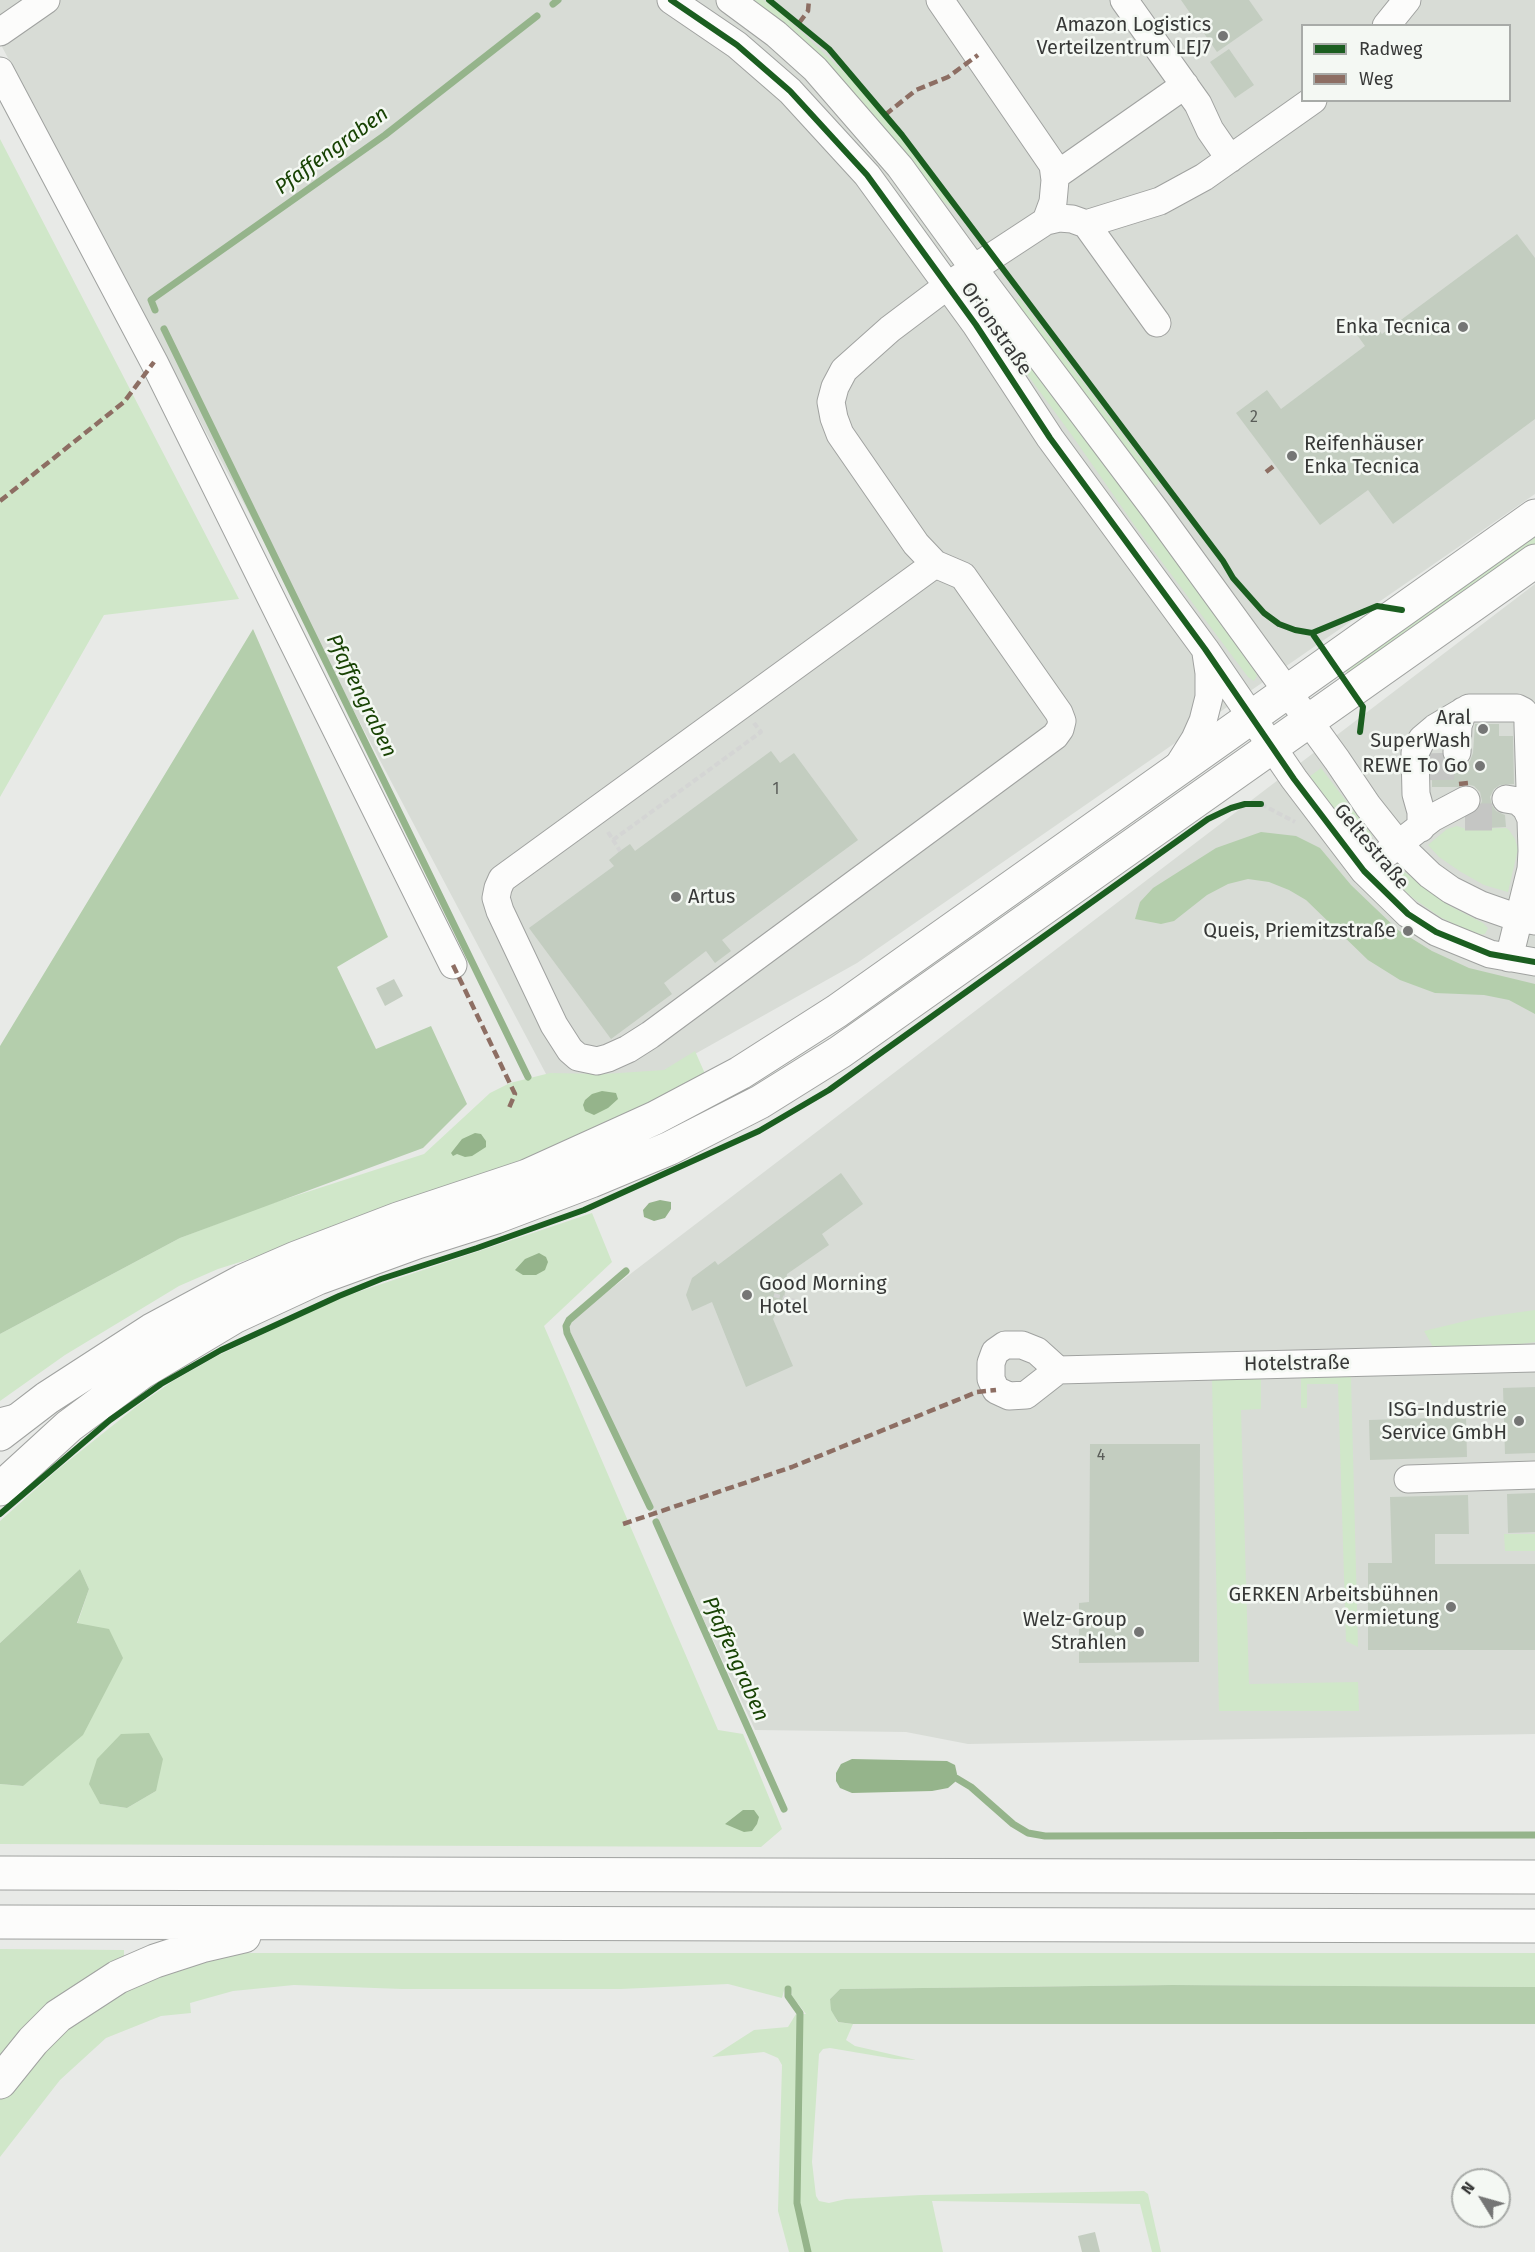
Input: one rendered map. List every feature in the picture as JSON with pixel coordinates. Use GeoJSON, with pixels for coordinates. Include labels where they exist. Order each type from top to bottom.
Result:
{"type":"FeatureCollection","features":[{"type":"Feature","properties":{"kind":"main road"},"geometry":{"type":"LineString","coordinates":[[5,1427],[152,1330],[243,1281],[398,1219],[527,1176],[655,1118],[740,1073],[837,1011],[1535,516]]}},
{"type":"Feature","properties":{"kind":"main road"},"geometry":{"type":"LineString","coordinates":[[0,1489],[78,1419],[142,1372],[234,1317],[318,1278],[417,1242],[496,1217],[591,1181],[670,1148],[760,1102],[840,1052],[1535,561]]}},
{"type":"Feature","properties":{"kind":"main road"},"geometry":{"type":"LineString","coordinates":[[0,1873],[1535,1877]]}},
{"type":"Feature","properties":{"kind":"main road"},"geometry":{"type":"LineString","coordinates":[[0,1922],[1535,1926]]}},
{"type":"Feature","properties":{"kind":"main road"},"geometry":{"type":"LineString","coordinates":[[0,2082],[33,2041],[58,2016],[118,1977],[154,1961],[201,1946],[305,1923]]}},
{"type":"Feature","properties":{"kind":"street"},"geometry":{"type":"LineString","coordinates":[[0,32],[46,0]]}},
{"type":"Feature","properties":{"kind":"street","name":"Orionstraße"},"geometry":{"type":"LineString","coordinates":[[671,0],[737,45],[790,91],[867,175],[976,325],[1050,438],[1205,649],[1251,717]]}},
{"type":"Feature","properties":{"kind":"street","name":"Orionstraße"},"geometry":{"type":"LineString","coordinates":[[730,0],[776,34],[815,69],[900,168],[1156,511],[1309,722]]}},
{"type":"Feature","properties":{"kind":"street"},"geometry":{"type":"LineString","coordinates":[[940,0],[1053,165],[1055,176],[1053,202],[1046,221]]}},
{"type":"Feature","properties":{"kind":"street"},"geometry":{"type":"LineString","coordinates":[[1125,0],[1198,104],[1210,130],[1230,159]]}},
{"type":"Feature","properties":{"kind":"street"},"geometry":{"type":"LineString","coordinates":[[1388,24],[1407,0]]}},
{"type":"Feature","properties":{"kind":"street"},"geometry":{"type":"LineString","coordinates":[[0,71],[154,362],[453,965]]}},
{"type":"Feature","properties":{"kind":"street"},"geometry":{"type":"LineString","coordinates":[[1055,176],[1185,85]]}},
{"type":"Feature","properties":{"kind":"street"},"geometry":{"type":"LineString","coordinates":[[1086,224],[1160,201],[1204,177],[1310,102]]}},
{"type":"Feature","properties":{"kind":"street"},"geometry":{"type":"LineString","coordinates":[[1046,221],[1059,218],[1072,219],[1086,224],[1157,323]]}},
{"type":"Feature","properties":{"kind":"street","name":"Orionstraße"},"geometry":{"type":"LineString","coordinates":[[935,564],[916,544],[840,434],[831,402],[835,387],[844,370],[890,329],[947,286],[1046,221]]}},
{"type":"Feature","properties":{"kind":"street"},"geometry":{"type":"LineString","coordinates":[[935,564],[963,576],[1059,713],[1062,721],[1055,736],[651,1035],[608,1058],[597,1061],[578,1057],[570,1050],[554,1025],[500,911],[496,898],[502,879],[935,564]]}},
{"type":"Feature","properties":{"kind":"street"},"geometry":{"type":"LineString","coordinates":[[1172,774],[1195,740],[1203,722],[1209,698],[1209,673],[1205,649]]}},
{"type":"Feature","properties":{"kind":"street"},"geometry":{"type":"LineString","coordinates":[[1364,872],[1448,807],[1421,812],[1416,794],[1415,753],[1422,739],[1469,708],[1517,708],[1523,711],[1528,717],[1519,818],[1531,868],[1522,960]]}},
{"type":"Feature","properties":{"kind":"street"},"geometry":{"type":"LineString","coordinates":[[1449,753],[1440,738],[1457,714]]}},
{"type":"Feature","properties":{"kind":"street","name":"Geltestraße"},"geometry":{"type":"LineString","coordinates":[[1251,717],[1364,872],[1408,914],[1436,932],[1473,948],[1522,960]]}},
{"type":"Feature","properties":{"kind":"street","name":"Geltestraße"},"geometry":{"type":"LineString","coordinates":[[1309,722],[1368,806],[1399,845],[1430,875],[1451,890],[1481,905],[1526,920]]}},
{"type":"Feature","properties":{"kind":"street","name":"Hotelstraße"},"geometry":{"type":"LineString","coordinates":[[1058,1370],[1535,1358]]}},
{"type":"Feature","properties":{"kind":"street"},"geometry":{"type":"LineString","coordinates":[[1408,1479],[1535,1475]]}},
{"type":"Feature","properties":{"kind":"path"},"geometry":{"type":"LineString","coordinates":[[613,840],[761,732],[742,705]]}},
{"type":"Feature","properties":{"kind":"path"},"geometry":{"type":"LineString","coordinates":[[774,1295],[795,1301]]}},
{"type":"Feature","properties":{"kind":"shaded area"},"geometry":{"type":"Polygon","coordinates":[[[0,0],[1535,0],[1535,494],[857,963],[572,1123],[0,43],[0,0]]]}},
{"type":"Feature","properties":{"kind":"shaded area"},"geometry":{"type":"Polygon","coordinates":[[[751,0],[763,0],[781,13],[851,79],[899,135],[954,209],[941,200],[751,0]]]}},
{"type":"Feature","properties":{"kind":"shaded area"},"geometry":{"type":"Polygon","coordinates":[[[0,139],[239,599],[104,615],[0,797],[0,139]]]}},
{"type":"Feature","properties":{"kind":"shaded area"},"geometry":{"type":"Polygon","coordinates":[[[1019,298],[1159,483],[1153,488],[1013,302],[1019,298]]]}},
{"type":"Feature","properties":{"kind":"shaded area"},"geometry":{"type":"Polygon","coordinates":[[[995,317],[1252,660],[1257,676],[1254,681],[1248,677],[1135,526],[988,321],[995,317]]]}},
{"type":"Feature","properties":{"kind":"shaded area"},"geometry":{"type":"Polygon","coordinates":[[[1535,536],[1535,548],[1351,679],[1346,671],[1535,536]]]}},
{"type":"Feature","properties":{"kind":"shaded area"},"geometry":{"type":"Polygon","coordinates":[[[1535,584],[1535,1734],[968,1744],[906,1732],[755,1730],[566,1323],[1535,584]]]}},
{"type":"Feature","properties":{"kind":"shaded area"},"geometry":{"type":"Polygon","coordinates":[[[253,629],[388,937],[337,967],[376,1049],[431,1026],[467,1104],[423,1148],[180,1238],[0,1334],[0,1046],[253,629]]]}},
{"type":"Feature","properties":{"kind":"shaded area"},"geometry":{"type":"Polygon","coordinates":[[[1321,768],[1372,835],[1371,841],[1366,844],[1359,842],[1309,777],[1321,768]]]}},
{"type":"Feature","properties":{"kind":"shaded area"},"geometry":{"type":"Polygon","coordinates":[[[1457,826],[1466,829],[1506,828],[1509,830],[1518,849],[1508,892],[1484,885],[1461,872],[1439,857],[1428,845],[1447,829],[1457,826]]]}},
{"type":"Feature","properties":{"kind":"shaded area"},"geometry":{"type":"Polygon","coordinates":[[[1261,832],[1296,836],[1320,848],[1351,885],[1398,930],[1432,951],[1469,968],[1535,984],[1535,1014],[1509,1000],[1484,995],[1435,993],[1400,980],[1368,960],[1306,900],[1269,882],[1248,879],[1228,884],[1207,895],[1174,921],[1161,924],[1135,919],[1140,902],[1153,888],[1216,848],[1261,832]]]}},
{"type":"Feature","properties":{"kind":"shaded area"},"geometry":{"type":"Polygon","coordinates":[[[1398,867],[1450,906],[1483,923],[1488,928],[1485,934],[1477,935],[1440,917],[1413,898],[1392,880],[1390,873],[1393,868],[1398,867]]]}},
{"type":"Feature","properties":{"kind":"shaded area"},"geometry":{"type":"Polygon","coordinates":[[[695,1051],[706,1076],[596,1133],[275,1251],[218,1269],[179,1286],[65,1355],[0,1401],[0,1334],[180,1238],[264,1206],[424,1154],[490,1093],[510,1083],[550,1073],[604,1074],[664,1070],[695,1051]]]}},
{"type":"Feature","properties":{"kind":"shaded area"},"geometry":{"type":"Polygon","coordinates":[[[602,1091],[616,1093],[618,1099],[608,1108],[594,1115],[585,1111],[583,1105],[585,1100],[592,1094],[602,1091]]]}},
{"type":"Feature","properties":{"kind":"shaded area"},"geometry":{"type":"Polygon","coordinates":[[[475,1133],[481,1134],[486,1141],[486,1147],[472,1156],[465,1157],[457,1154],[453,1156],[451,1153],[462,1139],[475,1133]]]}},
{"type":"Feature","properties":{"kind":"shaded area"},"geometry":{"type":"Polygon","coordinates":[[[660,1200],[671,1202],[671,1209],[665,1218],[654,1221],[644,1217],[643,1210],[649,1203],[660,1200]]]}},
{"type":"Feature","properties":{"kind":"shaded area"},"geometry":{"type":"Polygon","coordinates":[[[592,1213],[612,1262],[544,1326],[718,1730],[743,1734],[782,1829],[761,1847],[0,1844],[0,1784],[23,1786],[89,1589],[80,1569],[0,1643],[0,1521],[57,1470],[137,1406],[173,1381],[217,1356],[340,1298],[592,1213]],[[156,1791],[100,1804],[127,1808],[156,1791]]]}},
{"type":"Feature","properties":{"kind":"shaded area"},"geometry":{"type":"Polygon","coordinates":[[[539,1253],[546,1257],[548,1262],[545,1270],[536,1275],[523,1275],[515,1270],[525,1259],[539,1253]]]}},
{"type":"Feature","properties":{"kind":"shaded area"},"geometry":{"type":"Polygon","coordinates":[[[1535,1310],[1535,1342],[1514,1345],[1433,1347],[1424,1331],[1478,1318],[1535,1310]]]}},
{"type":"Feature","properties":{"kind":"shaded area"},"geometry":{"type":"Polygon","coordinates":[[[1351,1377],[1358,1647],[1346,1641],[1338,1384],[1307,1384],[1307,1408],[1301,1408],[1301,1378],[1351,1377]]]}},
{"type":"Feature","properties":{"kind":"shaded area"},"geometry":{"type":"Polygon","coordinates":[[[1261,1378],[1261,1409],[1241,1410],[1249,1684],[1358,1682],[1359,1711],[1219,1711],[1212,1379],[1261,1378]]]}},
{"type":"Feature","properties":{"kind":"shaded area"},"geometry":{"type":"Polygon","coordinates":[[[1504,1534],[1535,1534],[1535,1551],[1505,1551],[1504,1534]]]}},
{"type":"Feature","properties":{"kind":"shaded area"},"geometry":{"type":"Polygon","coordinates":[[[80,1569],[89,1589],[77,1623],[109,1629],[123,1658],[83,1735],[23,1786],[0,1784],[0,1643],[80,1569]]]}},
{"type":"Feature","properties":{"kind":"shaded area"},"geometry":{"type":"Polygon","coordinates":[[[149,1733],[163,1759],[156,1791],[127,1808],[100,1804],[89,1784],[97,1759],[121,1734],[149,1733]]]}},
{"type":"Feature","properties":{"kind":"shaded area"},"geometry":{"type":"Polygon","coordinates":[[[852,1759],[947,1761],[955,1765],[957,1774],[955,1782],[948,1788],[932,1791],[852,1793],[840,1788],[836,1781],[836,1773],[841,1764],[852,1759]]]}},
{"type":"Feature","properties":{"kind":"shaded area"},"geometry":{"type":"Polygon","coordinates":[[[743,1810],[754,1810],[759,1817],[752,1831],[744,1832],[725,1824],[743,1810]]]}},
{"type":"Feature","properties":{"kind":"shaded area"},"geometry":{"type":"Polygon","coordinates":[[[0,1949],[124,1950],[124,1957],[0,2064],[0,1949]]]}},
{"type":"Feature","properties":{"kind":"shaded area"},"geometry":{"type":"Polygon","coordinates":[[[246,1953],[1535,1953],[1535,1987],[1172,1985],[840,1989],[830,1999],[837,2022],[853,2024],[846,2040],[855,2046],[916,2060],[895,2059],[830,2048],[823,2049],[819,2054],[812,2162],[816,2196],[819,2201],[829,2203],[846,2199],[921,2195],[1144,2191],[1148,2194],[1161,2252],[1152,2252],[1140,2204],[932,2201],[943,2252],[789,2252],[778,2211],[782,2065],[778,2058],[764,2052],[712,2057],[754,2030],[788,2027],[796,2014],[806,2014],[792,1996],[791,1988],[785,1987],[782,1998],[728,1984],[621,1989],[402,1989],[294,1985],[233,1991],[190,2003],[191,2013],[161,2016],[106,2038],[60,2080],[0,2157],[0,2092],[66,2017],[199,1958],[246,1953]]]}},
{"type":"Feature","properties":{"kind":"shaded area"},"geometry":{"type":"Polygon","coordinates":[[[1172,1985],[1535,1987],[1535,2024],[853,2024],[838,2022],[831,2010],[830,1999],[840,1989],[1172,1985]]]}},
{"type":"Feature","properties":{"kind":"building","name":"Amazon Logistics Verteilzentrum LEJ7"},"geometry":{"type":"Polygon","coordinates":[[[1181,0],[1249,0],[1263,20],[1217,52],[1181,0]]]}},
{"type":"Feature","properties":{"kind":"building"},"geometry":{"type":"Polygon","coordinates":[[[1229,49],[1254,85],[1235,98],[1210,62],[1229,49]]]}},
{"type":"Feature","properties":{"kind":"building","name":"Enka Tecnica"},"geometry":{"type":"Polygon","coordinates":[[[1517,234],[1535,258],[1535,419],[1393,524],[1368,490],[1320,525],[1236,413],[1267,390],[1281,409],[1365,346],[1355,332],[1371,320],[1382,334],[1517,234]]]}},
{"type":"Feature","properties":{"kind":"building"},"geometry":{"type":"Polygon","coordinates":[[[1475,724],[1499,724],[1499,736],[1513,736],[1514,784],[1500,785],[1494,789],[1490,797],[1496,811],[1505,815],[1506,827],[1467,829],[1466,818],[1479,809],[1482,801],[1480,792],[1474,786],[1466,784],[1458,787],[1432,787],[1432,755],[1442,754],[1443,760],[1449,766],[1457,768],[1465,766],[1473,753],[1475,724]]]}},
{"type":"Feature","properties":{"kind":"building","name":"Artus"},"geometry":{"type":"Polygon","coordinates":[[[771,751],[780,763],[794,753],[858,840],[722,940],[731,951],[715,963],[706,951],[664,983],[672,994],[611,1039],[529,928],[614,866],[609,860],[620,851],[630,844],[635,851],[771,751]]]}},
{"type":"Feature","properties":{"kind":"building"},"geometry":{"type":"Polygon","coordinates":[[[394,979],[403,996],[385,1006],[376,988],[394,979]]]}},
{"type":"Feature","properties":{"kind":"building","name":"Good Morning Hotel"},"geometry":{"type":"Polygon","coordinates":[[[841,1173],[863,1204],[822,1234],[829,1245],[787,1274],[784,1300],[773,1319],[793,1366],[746,1387],[712,1302],[692,1311],[686,1295],[692,1278],[715,1261],[718,1265],[841,1173]]]}},
{"type":"Feature","properties":{"kind":"building","name":"ISG-Industrie Service GmbH"},"geometry":{"type":"Polygon","coordinates":[[[1535,1387],[1535,1453],[1505,1454],[1503,1388],[1535,1387]]]}},
{"type":"Feature","properties":{"kind":"building"},"geometry":{"type":"Polygon","coordinates":[[[1466,1417],[1467,1457],[1370,1460],[1369,1420],[1466,1417]]]}},
{"type":"Feature","properties":{"kind":"building"},"geometry":{"type":"Polygon","coordinates":[[[1090,1444],[1200,1444],[1199,1662],[1079,1663],[1079,1603],[1089,1602],[1090,1444]]]}},
{"type":"Feature","properties":{"kind":"building"},"geometry":{"type":"Polygon","coordinates":[[[1535,1493],[1535,1532],[1508,1533],[1507,1494],[1535,1493]]]}},
{"type":"Feature","properties":{"kind":"building","name":"GERKEN Arbeitsbühnen Vermietung"},"geometry":{"type":"Polygon","coordinates":[[[1468,1495],[1469,1534],[1435,1534],[1435,1564],[1535,1564],[1535,1650],[1368,1650],[1368,1563],[1392,1563],[1390,1497],[1468,1495]]]}},
{"type":"Feature","properties":{"kind":"building"},"geometry":{"type":"Polygon","coordinates":[[[1095,2232],[1100,2252],[1082,2252],[1078,2236],[1095,2232]]]}},
{"type":"Feature","properties":{"kind":"waterway","name":"Pfaffengraben"},"geometry":{"type":"LineString","coordinates":[[553,4],[558,0]]}},
{"type":"Feature","properties":{"kind":"waterway","name":"Pfaffengraben"},"geometry":{"type":"LineString","coordinates":[[155,310],[151,300],[385,135],[537,16]]}},
{"type":"Feature","properties":{"kind":"waterway","name":"Pfaffengraben"},"geometry":{"type":"LineString","coordinates":[[164,329],[528,1077]]}},
{"type":"Feature","properties":{"kind":"waterway","name":"Pfaffengraben"},"geometry":{"type":"LineString","coordinates":[[626,1271],[569,1320],[566,1326],[567,1333],[650,1507]]}},
{"type":"Feature","properties":{"kind":"waterway","name":"Pfaffengraben"},"geometry":{"type":"LineString","coordinates":[[656,1522],[784,1809]]}},
{"type":"Feature","properties":{"kind":"waterway"},"geometry":{"type":"LineString","coordinates":[[956,1778],[971,1787],[1013,1824],[1028,1833],[1045,1836],[1535,1835]]}},
{"type":"Feature","properties":{"kind":"waterway","name":"Pfaffengraben"},"geometry":{"type":"LineString","coordinates":[[788,1989],[788,1996],[800,2013],[797,2203],[808,2252]]}},
{"type":"Feature","properties":{"kind":"tunnel"},"geometry":{"type":"LineString","coordinates":[[1440,753],[1441,788]]}},
{"type":"Feature","properties":{"kind":"tunnel"},"geometry":{"type":"LineString","coordinates":[[1465,817],[1506,817]]}},
{"type":"Feature","properties":{"kind":"marked path"},"geometry":{"type":"LineString","coordinates":[[799,23],[808,11],[809,0]]}},
{"type":"Feature","properties":{"kind":"marked path"},"geometry":{"type":"LineString","coordinates":[[885,115],[916,90],[948,77],[978,55]]}},
{"type":"Feature","properties":{"kind":"marked path"},"geometry":{"type":"LineString","coordinates":[[0,501],[124,402],[154,362]]}},
{"type":"Feature","properties":{"kind":"marked path"},"geometry":{"type":"LineString","coordinates":[[1266,472],[1275,465]]}},
{"type":"Feature","properties":{"kind":"marked path"},"geometry":{"type":"LineString","coordinates":[[1459,784],[1468,783]]}},
{"type":"Feature","properties":{"kind":"marked path"},"geometry":{"type":"LineString","coordinates":[[453,965],[515,1094],[509,1108]]}},
{"type":"Feature","properties":{"kind":"marked path"},"geometry":{"type":"LineString","coordinates":[[623,1524],[792,1467],[977,1392],[996,1390]]}},
{"type":"Feature","properties":{"kind":"cycle path"},"geometry":{"type":"LineString","coordinates":[[671,0],[737,45],[790,91],[867,175],[976,325],[1050,438],[1205,649],[1294,779],[1364,871],[1408,914],[1436,932],[1490,954],[1535,962]]}},
{"type":"Feature","properties":{"kind":"cycle path"},"geometry":{"type":"LineString","coordinates":[[769,0],[829,49],[902,135],[1223,561],[1233,578],[1264,613],[1279,624],[1312,633],[1363,707],[1360,732]]}},
{"type":"Feature","properties":{"kind":"cycle path"},"geometry":{"type":"LineString","coordinates":[[1312,633],[1377,606],[1402,610]]}},
{"type":"Feature","properties":{"kind":"cycle path"},"geometry":{"type":"LineString","coordinates":[[0,1514],[110,1420],[161,1384],[221,1350],[381,1279],[584,1210],[759,1131],[829,1090],[1208,819],[1245,804],[1261,804]]}},
{"type":"Feature","properties":{"kind":"place","name":"Amazon Logistics Verteilzentrum LEJ7"},"geometry":{"type":"Point","coordinates":[1223,36]}},
{"type":"Feature","properties":{"kind":"place","name":"Enka Tecnica"},"geometry":{"type":"Point","coordinates":[1463,327]}},
{"type":"Feature","properties":{"kind":"place","name":"Reifenhäuser Enka Tecnica"},"geometry":{"type":"Point","coordinates":[1292,456]}},
{"type":"Feature","properties":{"kind":"place","name":"Aral SuperWash"},"geometry":{"type":"Point","coordinates":[1483,729]}},
{"type":"Feature","properties":{"kind":"place","name":"REWE To Go"},"geometry":{"type":"Point","coordinates":[1480,766]}},
{"type":"Feature","properties":{"kind":"place","name":"Artus"},"geometry":{"type":"Point","coordinates":[676,897]}},
{"type":"Feature","properties":{"kind":"place","name":"Queis, Priemitzstraße"},"geometry":{"type":"Point","coordinates":[1408,931]}},
{"type":"Feature","properties":{"kind":"place","name":"Good Morning Hotel"},"geometry":{"type":"Point","coordinates":[747,1295]}},
{"type":"Feature","properties":{"kind":"place","name":"ISG-Industrie Service GmbH"},"geometry":{"type":"Point","coordinates":[1519,1421]}},
{"type":"Feature","properties":{"kind":"place","name":"GERKEN Arbeitsbühnen Vermietung"},"geometry":{"type":"Point","coordinates":[1451,1607]}},
{"type":"Feature","properties":{"kind":"place","name":"Welz-Group Strahlen"},"geometry":{"type":"Point","coordinates":[1139,1632]}}]}
